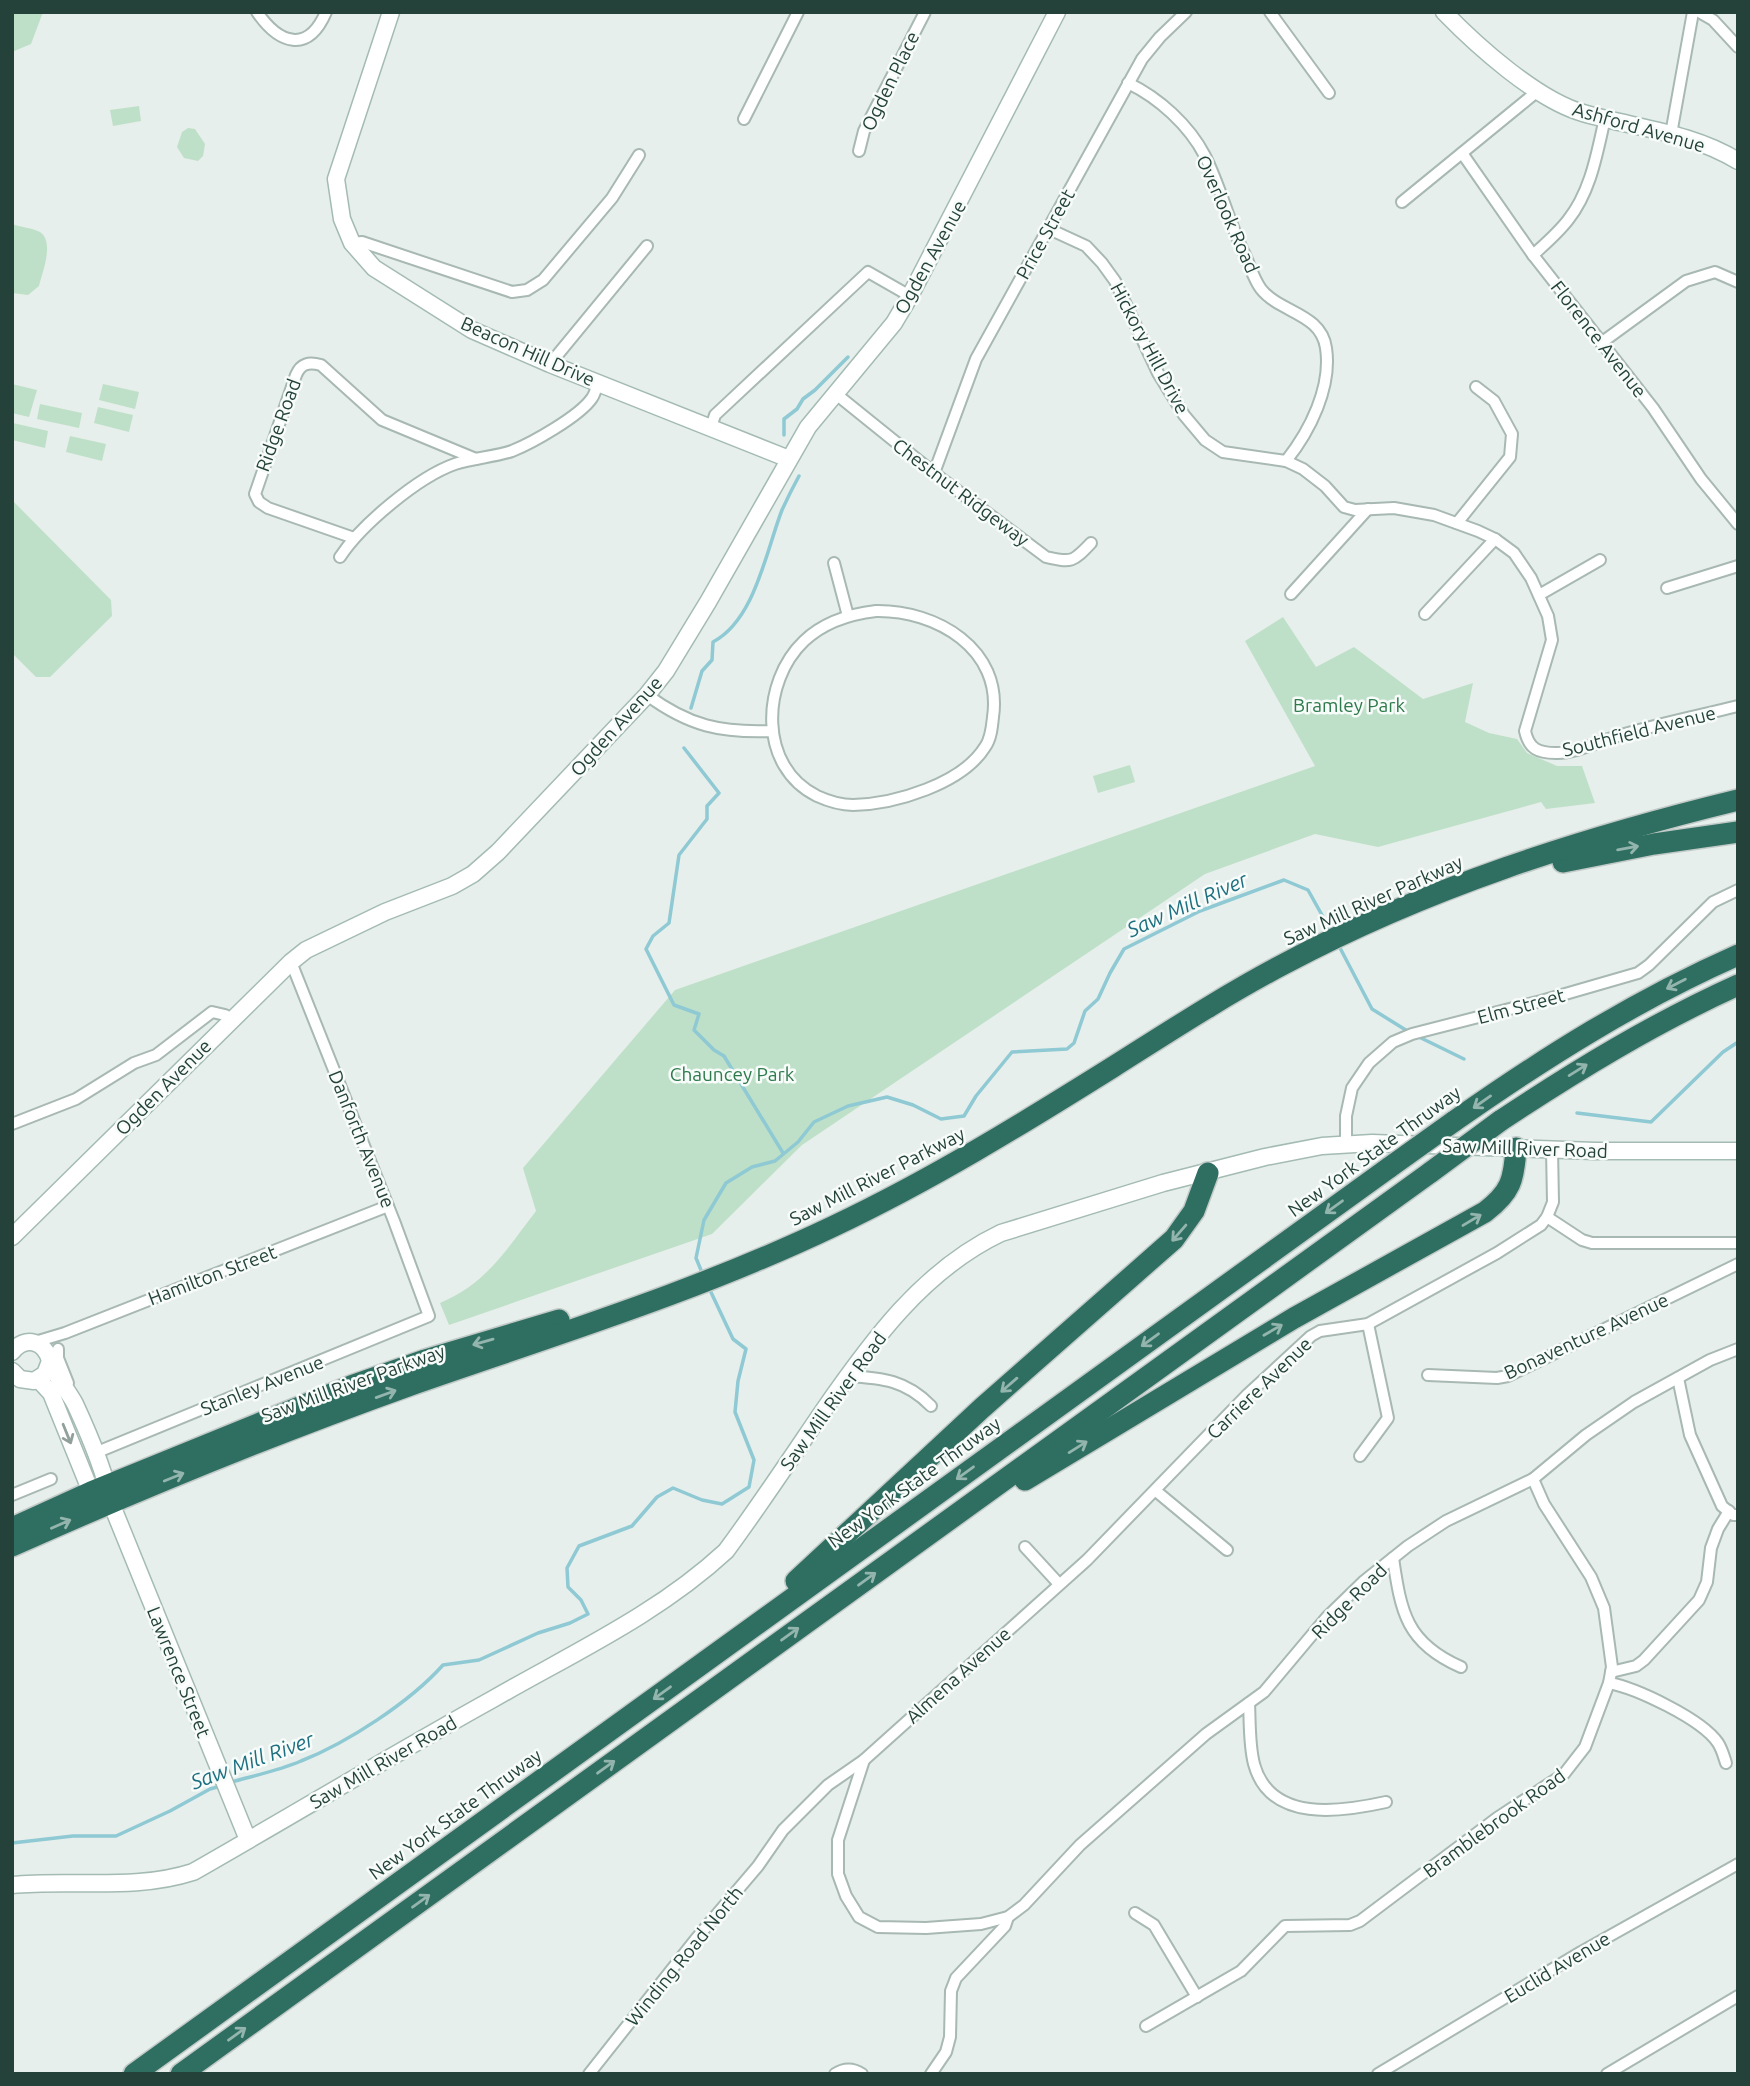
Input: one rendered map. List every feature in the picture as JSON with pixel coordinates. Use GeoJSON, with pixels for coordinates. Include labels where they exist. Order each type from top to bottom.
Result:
{"type":"FeatureCollection","features":[{"type":"Feature","properties":{"kind":"highway","name":"Saw Mill River Parkway"},"geometry":{"type":"LineString","coordinates":[[12,1528],[103,1493],[351,1386],[425,1360],[690,1281],[836,1225],[930,1177],[999,1137],[1318,939],[1424,885],[1522,849],[1634,814],[1738,787]]}},
{"type":"Feature","properties":{"kind":"highway","name":"Saw Mill River Parkway"},"geometry":{"type":"LineString","coordinates":[[1348,924],[1553,852],[1738,800]]}},
{"type":"Feature","properties":{"kind":"highway"},"geometry":{"type":"LineString","coordinates":[[1443,892],[1609,852],[1738,832]]}},
{"type":"Feature","properties":{"kind":"highway","name":"New York State Thruway"},"geometry":{"type":"LineString","coordinates":[[134,2074],[1452,1122],[1604,1022],[1684,979],[1738,955]]}},
{"type":"Feature","properties":{"kind":"highway"},"geometry":{"type":"LineString","coordinates":[[181,2074],[1500,1121],[1630,1040],[1738,985]]}},
{"type":"Feature","properties":{"kind":"highway"},"geometry":{"type":"LineString","coordinates":[[914,1545],[1294,1318],[1485,1212],[1510,1187],[1514,1175],[1516,1148]]}},
{"type":"Feature","properties":{"kind":"highway"},"geometry":{"type":"LineString","coordinates":[[695,1669],[842,1540],[982,1408],[1163,1250],[1189,1221],[1199,1202],[1208,1173]]}},
{"type":"Feature","properties":{"kind":"highway","name":"Saw Mill River Parkway"},"geometry":{"type":"LineString","coordinates":[[12,1546],[103,1493]]}},
{"type":"Feature","properties":{"kind":"street"},"geometry":{"type":"LineString","coordinates":[[257,12],[274,32],[289,41],[296,41],[316,29],[326,12]]}},
{"type":"Feature","properties":{"kind":"street","name":"Beacon Hill Drive"},"geometry":{"type":"LineString","coordinates":[[391,12],[336,179],[342,219],[352,243],[374,268],[472,330],[789,460]]}},
{"type":"Feature","properties":{"kind":"street"},"geometry":{"type":"LineString","coordinates":[[744,119],[798,12]]}},
{"type":"Feature","properties":{"kind":"street","name":"Ogden Place"},"geometry":{"type":"LineString","coordinates":[[859,151],[864,131],[925,12]]}},
{"type":"Feature","properties":{"kind":"street","name":"Ogden Avenue"},"geometry":{"type":"LineString","coordinates":[[12,1237],[291,962],[306,950],[385,912],[452,886],[473,874],[498,852],[647,695],[666,671],[708,602],[808,427],[894,323],[1058,12]]}},
{"type":"Feature","properties":{"kind":"street","name":"Price Street"},"geometry":{"type":"LineString","coordinates":[[934,473],[976,359],[1142,59],[1186,12]]}},
{"type":"Feature","properties":{"kind":"street"},"geometry":{"type":"LineString","coordinates":[[1270,12],[1329,93]]}},
{"type":"Feature","properties":{"kind":"street","name":"Ashford Avenue"},"geometry":{"type":"LineString","coordinates":[[1444,12],[1507,71],[1581,113],[1696,141],[1738,162]]}},
{"type":"Feature","properties":{"kind":"street"},"geometry":{"type":"LineString","coordinates":[[1671,134],[1693,12]]}},
{"type":"Feature","properties":{"kind":"street"},"geometry":{"type":"LineString","coordinates":[[1699,12],[1713,20],[1738,47]]}},
{"type":"Feature","properties":{"kind":"street","name":"Overlook Road"},"geometry":{"type":"LineString","coordinates":[[1128,83],[1148,93],[1183,124],[1204,155],[1232,229],[1262,289],[1282,308],[1299,314],[1318,328],[1326,345],[1327,373],[1320,403],[1286,461]]}},
{"type":"Feature","properties":{"kind":"street"},"geometry":{"type":"LineString","coordinates":[[1402,202],[1539,90]]}},
{"type":"Feature","properties":{"kind":"street"},"geometry":{"type":"LineString","coordinates":[[1533,255],[1567,222],[1579,204],[1590,179],[1605,118]]}},
{"type":"Feature","properties":{"kind":"street","name":"Florence Avenue"},"geometry":{"type":"LineString","coordinates":[[1462,153],[1533,255],[1660,417],[1701,478],[1738,524]]}},
{"type":"Feature","properties":{"kind":"street"},"geometry":{"type":"LineString","coordinates":[[352,243],[362,242],[512,292],[527,290],[542,280],[582,235],[612,198],[639,155]]}},
{"type":"Feature","properties":{"kind":"street","name":"Hickory Hill Drive"},"geometry":{"type":"LineString","coordinates":[[1049,229],[1086,246],[1102,263],[1115,281],[1158,373],[1184,415],[1205,440],[1223,452],[1286,461],[1303,469],[1325,485],[1343,507],[1355,510],[1394,508],[1434,515],[1495,539],[1514,553],[1539,595],[1548,616],[1552,640],[1525,731],[1527,742],[1539,751]]}},
{"type":"Feature","properties":{"kind":"street"},"geometry":{"type":"LineString","coordinates":[[550,364],[647,246]]}},
{"type":"Feature","properties":{"kind":"street"},"geometry":{"type":"LineString","coordinates":[[710,427],[715,415],[868,272],[910,296]]}},
{"type":"Feature","properties":{"kind":"street"},"geometry":{"type":"LineString","coordinates":[[1601,343],[1686,281],[1715,272],[1738,282]]}},
{"type":"Feature","properties":{"kind":"street","name":"Ridge Road"},"geometry":{"type":"LineString","coordinates":[[354,538],[268,508],[259,502],[255,494],[296,375],[303,365],[321,365],[382,420],[476,459]]}},
{"type":"Feature","properties":{"kind":"street"},"geometry":{"type":"LineString","coordinates":[[340,557],[371,521],[421,482],[454,464],[512,451],[559,426],[591,399],[598,383]]}},
{"type":"Feature","properties":{"kind":"street"},"geometry":{"type":"LineString","coordinates":[[1457,523],[1510,457],[1512,434],[1494,401],[1476,387]]}},
{"type":"Feature","properties":{"kind":"street","name":"Chestnut Ridgeway"},"geometry":{"type":"LineString","coordinates":[[836,394],[934,473],[1046,557],[1065,562],[1078,556],[1091,543]]}},
{"type":"Feature","properties":{"kind":"street"},"geometry":{"type":"LineString","coordinates":[[1291,594],[1368,509]]}},
{"type":"Feature","properties":{"kind":"street"},"geometry":{"type":"LineString","coordinates":[[1425,614],[1495,539]]}},
{"type":"Feature","properties":{"kind":"street"},"geometry":{"type":"LineString","coordinates":[[1539,595],[1600,560]]}},
{"type":"Feature","properties":{"kind":"street"},"geometry":{"type":"LineString","coordinates":[[834,563],[848,616]]}},
{"type":"Feature","properties":{"kind":"street"},"geometry":{"type":"LineString","coordinates":[[1667,588],[1738,566]]}},
{"type":"Feature","properties":{"kind":"street"},"geometry":{"type":"LineString","coordinates":[[876,611],[914,614],[939,623],[962,640],[981,661],[994,688],[995,709],[986,747],[966,769],[923,791],[877,802],[844,805],[817,796],[796,780],[781,758],[772,731],[775,689],[786,663],[797,648],[816,631],[848,616],[876,611]]}},
{"type":"Feature","properties":{"kind":"street"},"geometry":{"type":"LineString","coordinates":[[647,695],[670,712],[691,722],[740,732],[772,731]]}},
{"type":"Feature","properties":{"kind":"street","name":"Southfield Avenue"},"geometry":{"type":"LineString","coordinates":[[1539,751],[1558,754],[1621,735],[1738,706]]}},
{"type":"Feature","properties":{"kind":"street","name":"Elm Street"},"geometry":{"type":"LineString","coordinates":[[1346,1144],[1346,1116],[1352,1088],[1369,1063],[1393,1042],[1637,973],[1654,961],[1713,902],[1738,890]]}},
{"type":"Feature","properties":{"kind":"street","name":"Danforth Avenue"},"geometry":{"type":"LineString","coordinates":[[291,962],[429,1316]]}},
{"type":"Feature","properties":{"kind":"street"},"geometry":{"type":"LineString","coordinates":[[12,1124],[76,1099],[134,1063],[156,1055],[212,1012],[225,1015],[231,1020]]}},
{"type":"Feature","properties":{"kind":"street","name":"Saw Mill River Road"},"geometry":{"type":"LineString","coordinates":[[12,1885],[143,1883],[193,1872],[412,1744],[638,1618],[703,1573],[734,1541],[871,1344],[916,1295],[954,1262],[989,1239],[1052,1216],[1163,1183],[1283,1153],[1346,1144],[1738,1151]]}},
{"type":"Feature","properties":{"kind":"street"},"geometry":{"type":"LineString","coordinates":[[1552,1149],[1553,1202],[1547,1217],[1581,1240],[1592,1243],[1738,1243]]}},
{"type":"Feature","properties":{"kind":"street","name":"Hamilton Street"},"geometry":{"type":"LineString","coordinates":[[35,1342],[388,1206]]}},
{"type":"Feature","properties":{"kind":"street","name":"Carriere Avenue"},"geometry":{"type":"LineString","coordinates":[[1137,1511],[1246,1396],[1311,1336],[1320,1331],[1368,1324],[1497,1253],[1541,1225],[1547,1217]]}},
{"type":"Feature","properties":{"kind":"street","name":"Bonaventure Avenue"},"geometry":{"type":"LineString","coordinates":[[1428,1375],[1497,1378],[1508,1376],[1738,1264]]}},
{"type":"Feature","properties":{"kind":"street","name":"Stanley Avenue"},"geometry":{"type":"LineString","coordinates":[[95,1453],[429,1316]]}},
{"type":"Feature","properties":{"kind":"street"},"geometry":{"type":"LineString","coordinates":[[1360,1456],[1388,1418],[1368,1324]]}},
{"type":"Feature","properties":{"kind":"street"},"geometry":{"type":"LineString","coordinates":[[12,1371],[24,1381],[38,1379],[45,1374],[52,1356],[74,1329]]}},
{"type":"Feature","properties":{"kind":"street"},"geometry":{"type":"LineString","coordinates":[[12,1352],[23,1343],[35,1342]]}},
{"type":"Feature","properties":{"kind":"street","name":"Lawrence Street"},"geometry":{"type":"LineString","coordinates":[[35,1342],[52,1356],[55,1376],[74,1402],[95,1453],[103,1493]]}},
{"type":"Feature","properties":{"kind":"street","name":"Ridge Road"},"geometry":{"type":"LineString","coordinates":[[931,2074],[946,2052],[950,2037],[950,1991],[956,1978],[1005,1926],[1008,1917],[1024,1905],[1080,1845],[1206,1734],[1264,1692],[1327,1618],[1363,1582],[1446,1521],[1534,1479],[1624,1408],[1710,1360],[1738,1349]]}},
{"type":"Feature","properties":{"kind":"street"},"geometry":{"type":"LineString","coordinates":[[848,1376],[885,1379],[918,1392],[931,1406]]}},
{"type":"Feature","properties":{"kind":"street"},"geometry":{"type":"LineString","coordinates":[[1610,1678],[1644,1660],[1699,1600],[1707,1582],[1718,1528],[1733,1513],[1722,1506],[1690,1436],[1678,1378]]}},
{"type":"Feature","properties":{"kind":"street","name":"Lawrence Street"},"geometry":{"type":"LineString","coordinates":[[38,1379],[51,1393],[103,1493],[248,1840]]}},
{"type":"Feature","properties":{"kind":"street"},"geometry":{"type":"LineString","coordinates":[[12,1495],[51,1479]]}},
{"type":"Feature","properties":{"kind":"street"},"geometry":{"type":"LineString","coordinates":[[1534,1479],[1544,1504],[1591,1577],[1604,1608],[1610,1678]]}},
{"type":"Feature","properties":{"kind":"street"},"geometry":{"type":"LineString","coordinates":[[1156,1491],[1227,1550]]}},
{"type":"Feature","properties":{"kind":"street","name":"Almena Avenue"},"geometry":{"type":"LineString","coordinates":[[778,1836],[828,1785],[864,1760],[1137,1511]]}},
{"type":"Feature","properties":{"kind":"street"},"geometry":{"type":"LineString","coordinates":[[1025,1547],[1059,1584]]}},
{"type":"Feature","properties":{"kind":"street"},"geometry":{"type":"LineString","coordinates":[[1393,1558],[1400,1605],[1415,1634],[1440,1658],[1461,1667]]}},
{"type":"Feature","properties":{"kind":"street"},"geometry":{"type":"LineString","coordinates":[[1610,1678],[1695,1721],[1719,1744],[1727,1763]]}},
{"type":"Feature","properties":{"kind":"street","name":"Bramblebrook Road"},"geometry":{"type":"LineString","coordinates":[[1197,1997],[1241,1971],[1285,1926],[1350,1925],[1360,1921],[1497,1818],[1564,1774],[1585,1747],[1610,1678]]}},
{"type":"Feature","properties":{"kind":"street"},"geometry":{"type":"LineString","coordinates":[[1249,1703],[1254,1763],[1262,1783],[1271,1793],[1286,1803],[1310,1810],[1355,1809],[1386,1802]]}},
{"type":"Feature","properties":{"kind":"street"},"geometry":{"type":"LineString","coordinates":[[864,1760],[838,1840],[838,1874],[846,1896],[859,1917],[878,1927],[926,1928],[981,1924],[1008,1917]]}},
{"type":"Feature","properties":{"kind":"street","name":"Winding Road North"},"geometry":{"type":"LineString","coordinates":[[589,2074],[695,1940],[758,1866],[778,1836]]}},
{"type":"Feature","properties":{"kind":"street","name":"Euclid Avenue"},"geometry":{"type":"LineString","coordinates":[[1378,2074],[1581,1952],[1738,1864]]}},
{"type":"Feature","properties":{"kind":"street"},"geometry":{"type":"LineString","coordinates":[[1135,1913],[1154,1925],[1197,1997],[1146,2026]]}},
{"type":"Feature","properties":{"kind":"street"},"geometry":{"type":"LineString","coordinates":[[1607,2074],[1738,1996]]}},
{"type":"Feature","properties":{"kind":"street"},"geometry":{"type":"LineString","coordinates":[[835,2074],[853,2069],[862,2074]]}},
{"type":"Feature","properties":{"kind":"green space"},"geometry":{"type":"Polygon","coordinates":[[[12,12],[43,12],[31,44],[12,52],[12,12]]]}},
{"type":"Feature","properties":{"kind":"green space"},"geometry":{"type":"Polygon","coordinates":[[[139,106],[141,121],[113,126],[110,110],[139,106]]]}},
{"type":"Feature","properties":{"kind":"green space"},"geometry":{"type":"Polygon","coordinates":[[[188,128],[195,129],[205,144],[203,156],[198,161],[184,158],[177,147],[182,132],[188,128]]]}},
{"type":"Feature","properties":{"kind":"green space"},"geometry":{"type":"Polygon","coordinates":[[[12,224],[40,232],[47,243],[39,286],[28,295],[12,293],[12,224]]]}},
{"type":"Feature","properties":{"kind":"green space"},"geometry":{"type":"Polygon","coordinates":[[[12,384],[37,390],[29,417],[12,413],[12,384]]]}},
{"type":"Feature","properties":{"kind":"green space"},"geometry":{"type":"Polygon","coordinates":[[[103,384],[139,392],[135,409],[99,400],[103,384]]]}},
{"type":"Feature","properties":{"kind":"green space"},"geometry":{"type":"Polygon","coordinates":[[[40,404],[82,413],[79,428],[37,419],[40,404]]]}},
{"type":"Feature","properties":{"kind":"green space"},"geometry":{"type":"Polygon","coordinates":[[[98,407],[133,415],[129,432],[94,423],[98,407]]]}},
{"type":"Feature","properties":{"kind":"green space"},"geometry":{"type":"Polygon","coordinates":[[[13,423],[48,431],[45,448],[12,440],[13,423]]]}},
{"type":"Feature","properties":{"kind":"green space"},"geometry":{"type":"Polygon","coordinates":[[[70,436],[106,444],[102,461],[66,452],[70,436]]]}},
{"type":"Feature","properties":{"kind":"green space"},"geometry":{"type":"Polygon","coordinates":[[[12,500],[111,600],[112,616],[50,677],[36,677],[12,653],[12,500]]]}},
{"type":"Feature","properties":{"kind":"green space","name":"Chauncey Park"},"geometry":{"type":"Polygon","coordinates":[[[1283,617],[1316,667],[1354,647],[1423,699],[1473,683],[1465,722],[1489,733],[1517,739],[1527,753],[1557,766],[1582,766],[1595,803],[1546,809],[1541,802],[1378,847],[1315,834],[1205,874],[802,1145],[712,1234],[449,1325],[440,1303],[471,1286],[483,1275],[505,1252],[536,1211],[523,1168],[675,990],[1315,766],[1245,641],[1283,617]]]}},
{"type":"Feature","properties":{"kind":"green space"},"geometry":{"type":"Polygon","coordinates":[[[1130,765],[1135,782],[1098,793],[1093,776],[1130,765]]]}},
{"type":"Feature","properties":{"kind":"waterway"},"geometry":{"type":"LineString","coordinates":[[784,435],[784,419],[848,357]]}},
{"type":"Feature","properties":{"kind":"waterway"},"geometry":{"type":"LineString","coordinates":[[691,708],[702,671],[712,660],[713,642],[727,632],[749,601],[782,510],[799,476]]}},
{"type":"Feature","properties":{"kind":"waterway"},"geometry":{"type":"LineString","coordinates":[[684,748],[719,793],[707,806],[707,819],[679,855],[669,923],[653,936],[646,949],[674,1005],[699,1014],[694,1030],[724,1056],[783,1153]]}},
{"type":"Feature","properties":{"kind":"waterway","name":"Saw Mill River"},"geometry":{"type":"LineString","coordinates":[[703,1275],[696,1258],[704,1220],[726,1183],[752,1167],[775,1161],[798,1142],[814,1122],[848,1106],[887,1097],[913,1105],[941,1119],[964,1116],[976,1096],[1012,1052],[1067,1049],[1074,1043],[1085,1011],[1098,999],[1124,949],[1200,911],[1284,880],[1308,890],[1332,933]]}},
{"type":"Feature","properties":{"kind":"waterway","name":"Saw Mill River"},"geometry":{"type":"LineString","coordinates":[[1339,946],[1372,1009],[1409,1032]]}},
{"type":"Feature","properties":{"kind":"waterway","name":"Saw Mill River"},"geometry":{"type":"LineString","coordinates":[[1419,1037],[1464,1059]]}},
{"type":"Feature","properties":{"kind":"waterway","name":"Saw Mill River"},"geometry":{"type":"LineString","coordinates":[[1577,1113],[1651,1122],[1723,1052],[1738,1042]]}},
{"type":"Feature","properties":{"kind":"waterway","name":"Saw Mill River"},"geometry":{"type":"LineString","coordinates":[[228,1783],[292,1765],[338,1744],[396,1707],[443,1665],[479,1660],[588,1614],[581,1600],[568,1587],[567,1568],[579,1546],[632,1526],[657,1497],[673,1488],[702,1500],[722,1504],[749,1487],[754,1460],[735,1412],[738,1381],[746,1349],[733,1339],[709,1288]]}},
{"type":"Feature","properties":{"kind":"waterway","name":"Saw Mill River"},"geometry":{"type":"LineString","coordinates":[[12,1843],[73,1836],[116,1836],[221,1786]]}},
{"type":"Feature","properties":{"kind":"park label","name":"Bramley Park"},"geometry":{"type":"Point","coordinates":[1349,705]}}]}
